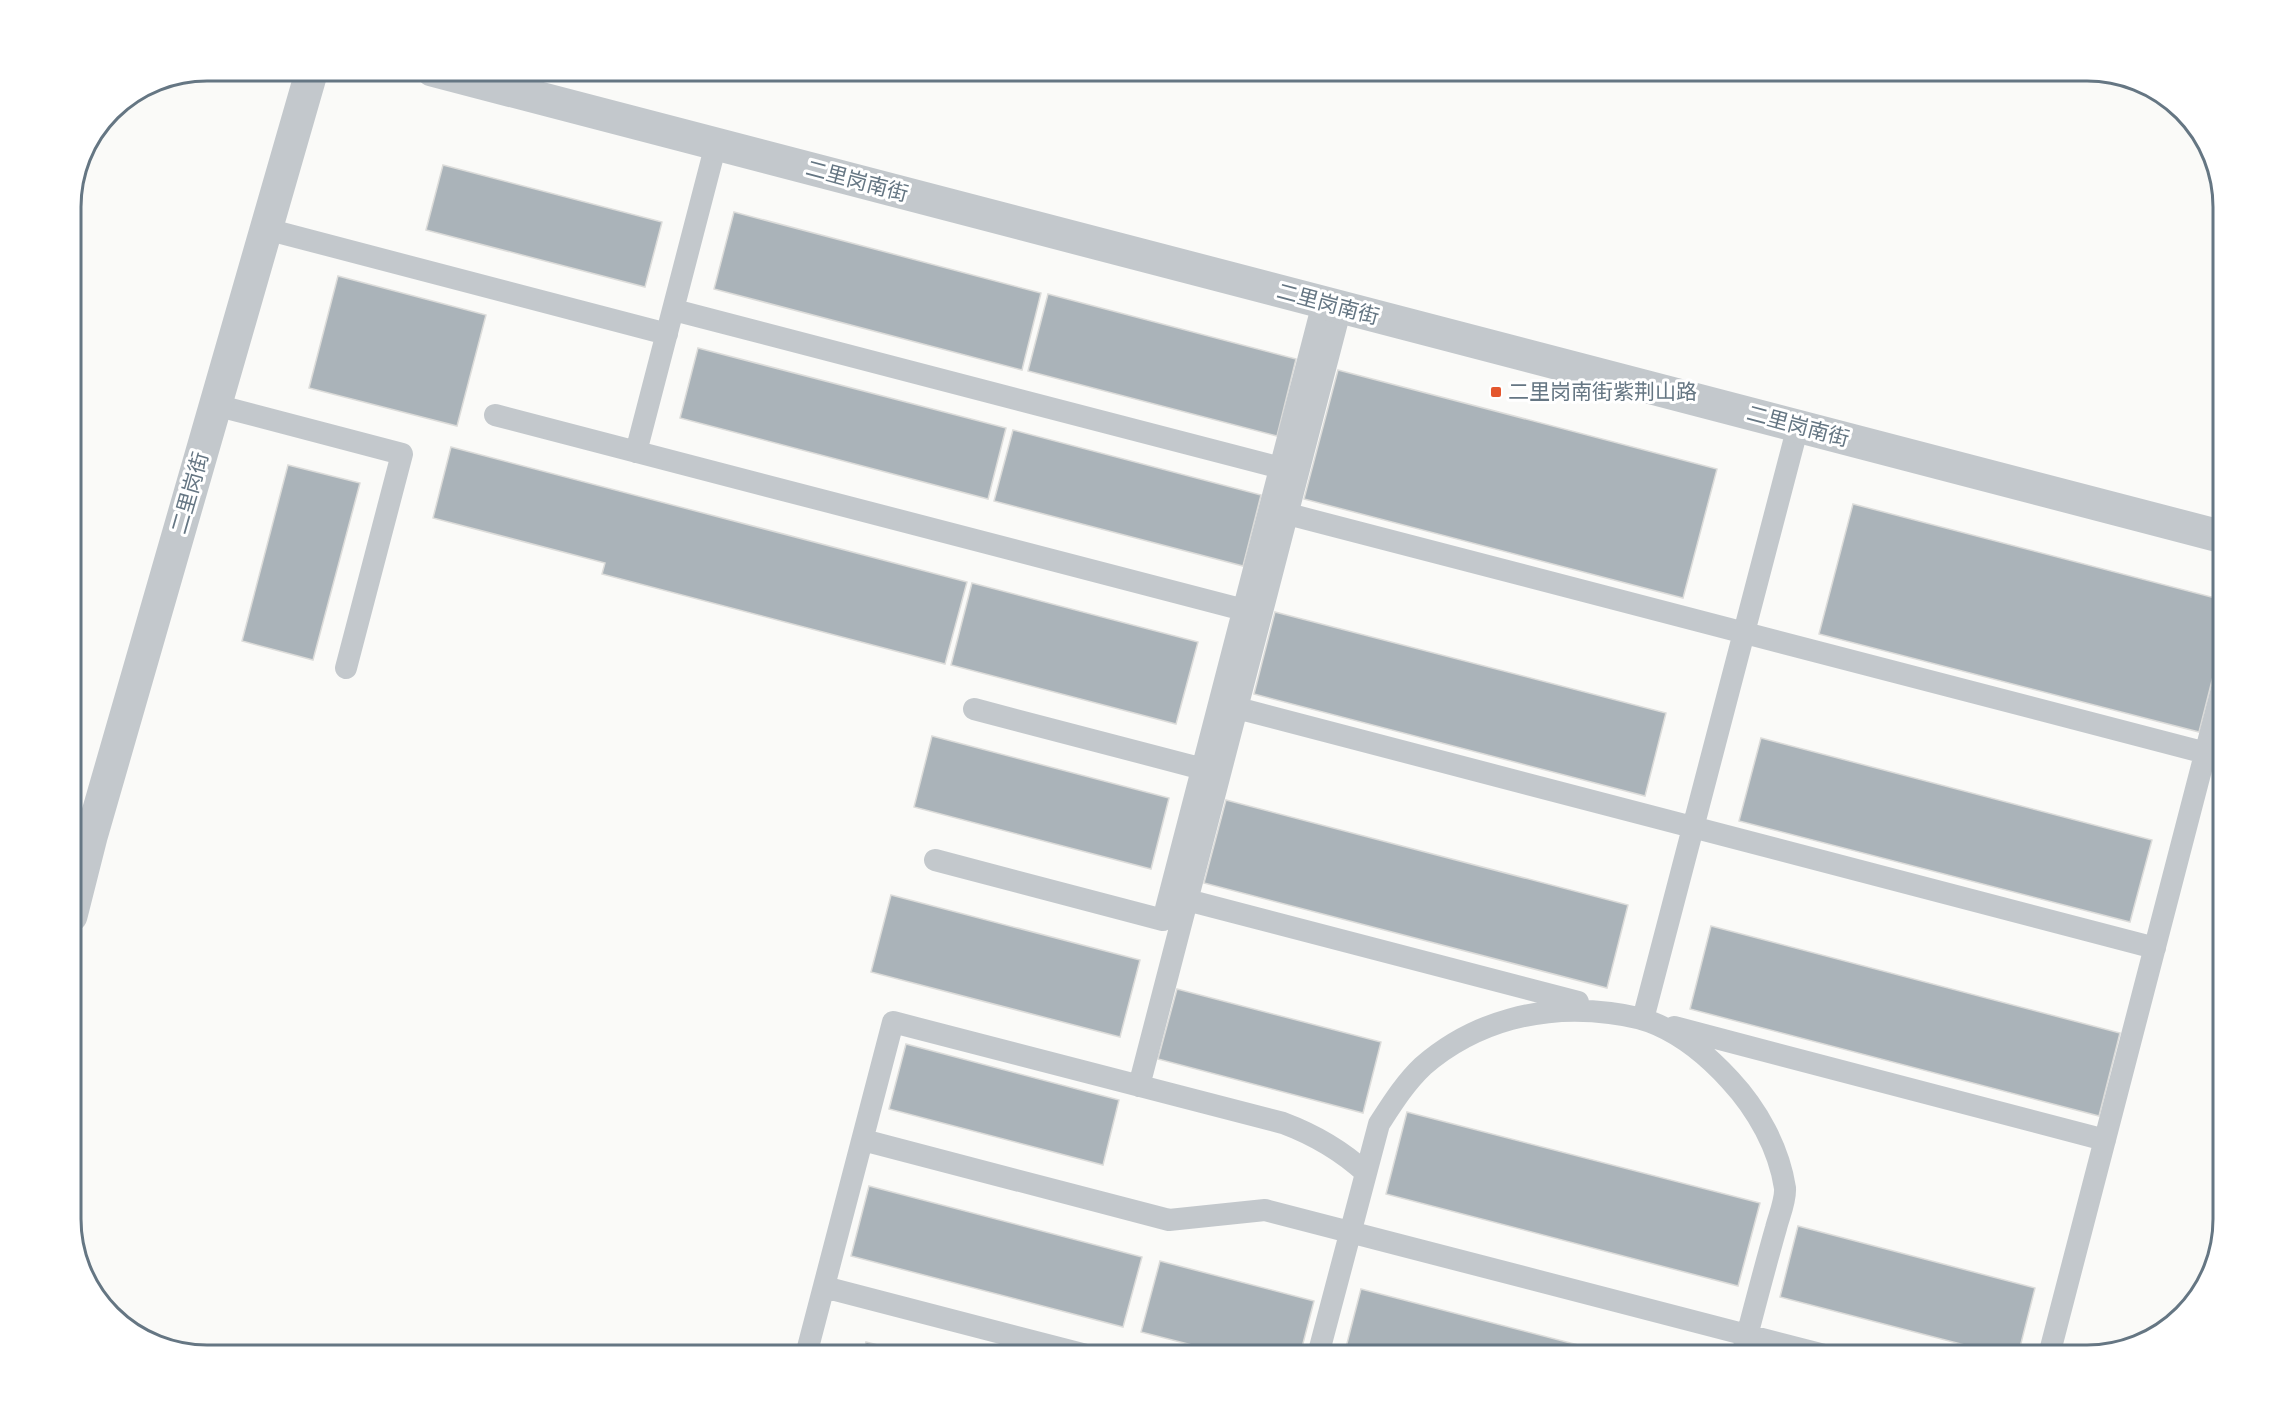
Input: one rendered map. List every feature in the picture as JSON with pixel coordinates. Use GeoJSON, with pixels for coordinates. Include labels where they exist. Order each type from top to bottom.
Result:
{"type":"FeatureCollection","features":[{"type":"Feature","properties":{"kind":"street","name":"二里岗街"},"geometry":{"type":"LineString","coordinates":[[81,877],[309,81]]}},
{"type":"Feature","properties":{"kind":"street","name":"二里岗南街"},"geometry":{"type":"LineString","coordinates":[[474,81],[2213,534]]}},
{"type":"Feature","properties":{"kind":"lane"},"geometry":{"type":"LineString","coordinates":[[636,452],[716,144]]}},
{"type":"Feature","properties":{"kind":"lane"},"geometry":{"type":"LineString","coordinates":[[266,229],[668,334]]}},
{"type":"Feature","properties":{"kind":"lane"},"geometry":{"type":"LineString","coordinates":[[935,860],[1163,920],[1281,468],[1332,305]]}},
{"type":"Feature","properties":{"kind":"lane"},"geometry":{"type":"LineString","coordinates":[[1139,1086],[1288,514],[1332,305]]}},
{"type":"Feature","properties":{"kind":"lane"},"geometry":{"type":"LineString","coordinates":[[674,310],[1281,468]]}},
{"type":"Feature","properties":{"kind":"lane"},"geometry":{"type":"LineString","coordinates":[[215,405],[402,454],[346,668]]}},
{"type":"Feature","properties":{"kind":"lane"},"geometry":{"type":"LineString","coordinates":[[495,415],[1244,610]]}},
{"type":"Feature","properties":{"kind":"lane"},"geometry":{"type":"LineString","coordinates":[[1643,1019],[1798,426]]}},
{"type":"Feature","properties":{"kind":"lane"},"geometry":{"type":"LineString","coordinates":[[1288,514],[2206,753]]}},
{"type":"Feature","properties":{"kind":"lane"},"geometry":{"type":"LineString","coordinates":[[1237,708],[2155,948]]}},
{"type":"Feature","properties":{"kind":"lane"},"geometry":{"type":"LineString","coordinates":[[974,710],[1203,769]]}},
{"type":"Feature","properties":{"kind":"lane"},"geometry":{"type":"LineString","coordinates":[[2052,1345],[2213,725]]}},
{"type":"Feature","properties":{"kind":"lane"},"geometry":{"type":"LineString","coordinates":[[1187,900],[2105,1140]]}},
{"type":"Feature","properties":{"kind":"lane"},"geometry":{"type":"LineString","coordinates":[[1321,1345],[1379,1124],[1398,1094],[1422,1067],[1451,1045],[1482,1028],[1517,1017],[1552,1011],[1588,1010],[1643,1019],[1659,1025],[1690,1044],[1718,1066],[1742,1093],[1762,1123],[1777,1156],[1785,1190],[1745,1345]]}},
{"type":"Feature","properties":{"kind":"lane"},"geometry":{"type":"LineString","coordinates":[[809,1345],[893,1022],[1283,1123],[1308,1132],[1349,1157],[1366,1173]]}},
{"type":"Feature","properties":{"kind":"lane"},"geometry":{"type":"LineString","coordinates":[[863,1140],[1169,1220],[1265,1210],[1350,1232],[1742,1345]]}},
{"type":"Feature","properties":{"kind":"lane"},"geometry":{"type":"LineString","coordinates":[[824,1287],[1044,1345]]}},
{"type":"Feature","properties":{"kind":"building"},"geometry":{"type":"Polygon","coordinates":[[[443,165],[662,222],[645,287],[426,230],[443,165]]]}},
{"type":"Feature","properties":{"kind":"building"},"geometry":{"type":"Polygon","coordinates":[[[734,212],[1041,293],[1022,370],[714,289],[734,212]]]}},
{"type":"Feature","properties":{"kind":"building"},"geometry":{"type":"Polygon","coordinates":[[[338,276],[486,315],[457,426],[309,388],[338,276]]]}},
{"type":"Feature","properties":{"kind":"building"},"geometry":{"type":"Polygon","coordinates":[[[1048,294],[1296,359],[1277,436],[1028,371],[1048,294]]]}},
{"type":"Feature","properties":{"kind":"building"},"geometry":{"type":"Polygon","coordinates":[[[698,348],[1006,428],[988,499],[680,418],[698,348]]]}},
{"type":"Feature","properties":{"kind":"building"},"geometry":{"type":"Polygon","coordinates":[[[1338,370],[1717,469],[1683,598],[1304,499],[1338,370]]]}},
{"type":"Feature","properties":{"kind":"building"},"geometry":{"type":"Polygon","coordinates":[[[1013,430],[1261,495],[1243,566],[994,501],[1013,430]]]}},
{"type":"Feature","properties":{"kind":"building"},"geometry":{"type":"Polygon","coordinates":[[[451,447],[967,582],[945,664],[602,574],[605,563],[433,518],[451,447]]]}},
{"type":"Feature","properties":{"kind":"building"},"geometry":{"type":"Polygon","coordinates":[[[288,465],[360,483],[313,660],[242,641],[288,465]]]}},
{"type":"Feature","properties":{"kind":"building"},"geometry":{"type":"Polygon","coordinates":[[[1853,504],[2213,597],[2213,677],[2199,732],[1819,634],[1853,504]]]}},
{"type":"Feature","properties":{"kind":"building"},"geometry":{"type":"Polygon","coordinates":[[[972,583],[1198,642],[1176,724],[951,665],[972,583]]]}},
{"type":"Feature","properties":{"kind":"building"},"geometry":{"type":"Polygon","coordinates":[[[1275,612],[1666,713],[1645,796],[1254,694],[1275,612]]]}},
{"type":"Feature","properties":{"kind":"building"},"geometry":{"type":"Polygon","coordinates":[[[932,736],[1169,798],[1151,869],[914,807],[932,736]]]}},
{"type":"Feature","properties":{"kind":"building"},"geometry":{"type":"Polygon","coordinates":[[[1761,738],[2152,840],[2130,922],[1739,821],[1761,738]]]}},
{"type":"Feature","properties":{"kind":"building"},"geometry":{"type":"Polygon","coordinates":[[[1226,800],[1628,905],[1607,988],[1204,883],[1226,800]]]}},
{"type":"Feature","properties":{"kind":"building"},"geometry":{"type":"Polygon","coordinates":[[[891,895],[1140,960],[1120,1037],[871,972],[891,895]]]}},
{"type":"Feature","properties":{"kind":"building"},"geometry":{"type":"Polygon","coordinates":[[[1711,926],[2120,1033],[2099,1116],[1690,1009],[1711,926]]]}},
{"type":"Feature","properties":{"kind":"building"},"geometry":{"type":"Polygon","coordinates":[[[1177,989],[1381,1042],[1363,1113],[1158,1059],[1177,989]]]}},
{"type":"Feature","properties":{"kind":"building"},"geometry":{"type":"Polygon","coordinates":[[[906,1044],[1119,1100],[1103,1165],[889,1109],[906,1044]]]}},
{"type":"Feature","properties":{"kind":"building"},"geometry":{"type":"Polygon","coordinates":[[[1407,1112],[1760,1203],[1738,1286],[1386,1194],[1407,1112]]]}},
{"type":"Feature","properties":{"kind":"building"},"geometry":{"type":"Polygon","coordinates":[[[869,1186],[1142,1257],[1123,1327],[851,1256],[869,1186]]]}},
{"type":"Feature","properties":{"kind":"building"},"geometry":{"type":"Polygon","coordinates":[[[1798,1226],[2035,1288],[2021,1345],[1965,1345],[1780,1297],[1798,1226]]]}},
{"type":"Feature","properties":{"kind":"building"},"geometry":{"type":"Polygon","coordinates":[[[1160,1261],[1314,1301],[1303,1345],[1192,1345],[1141,1332],[1160,1261]]]}},
{"type":"Feature","properties":{"kind":"building"},"geometry":{"type":"Polygon","coordinates":[[[1361,1289],[1578,1345],[1347,1345],[1361,1289]]]}},
{"type":"Feature","properties":{"kind":"place","name":"二里岗南街紫荆山路"},"geometry":{"type":"Point","coordinates":[1496,392]}}]}
